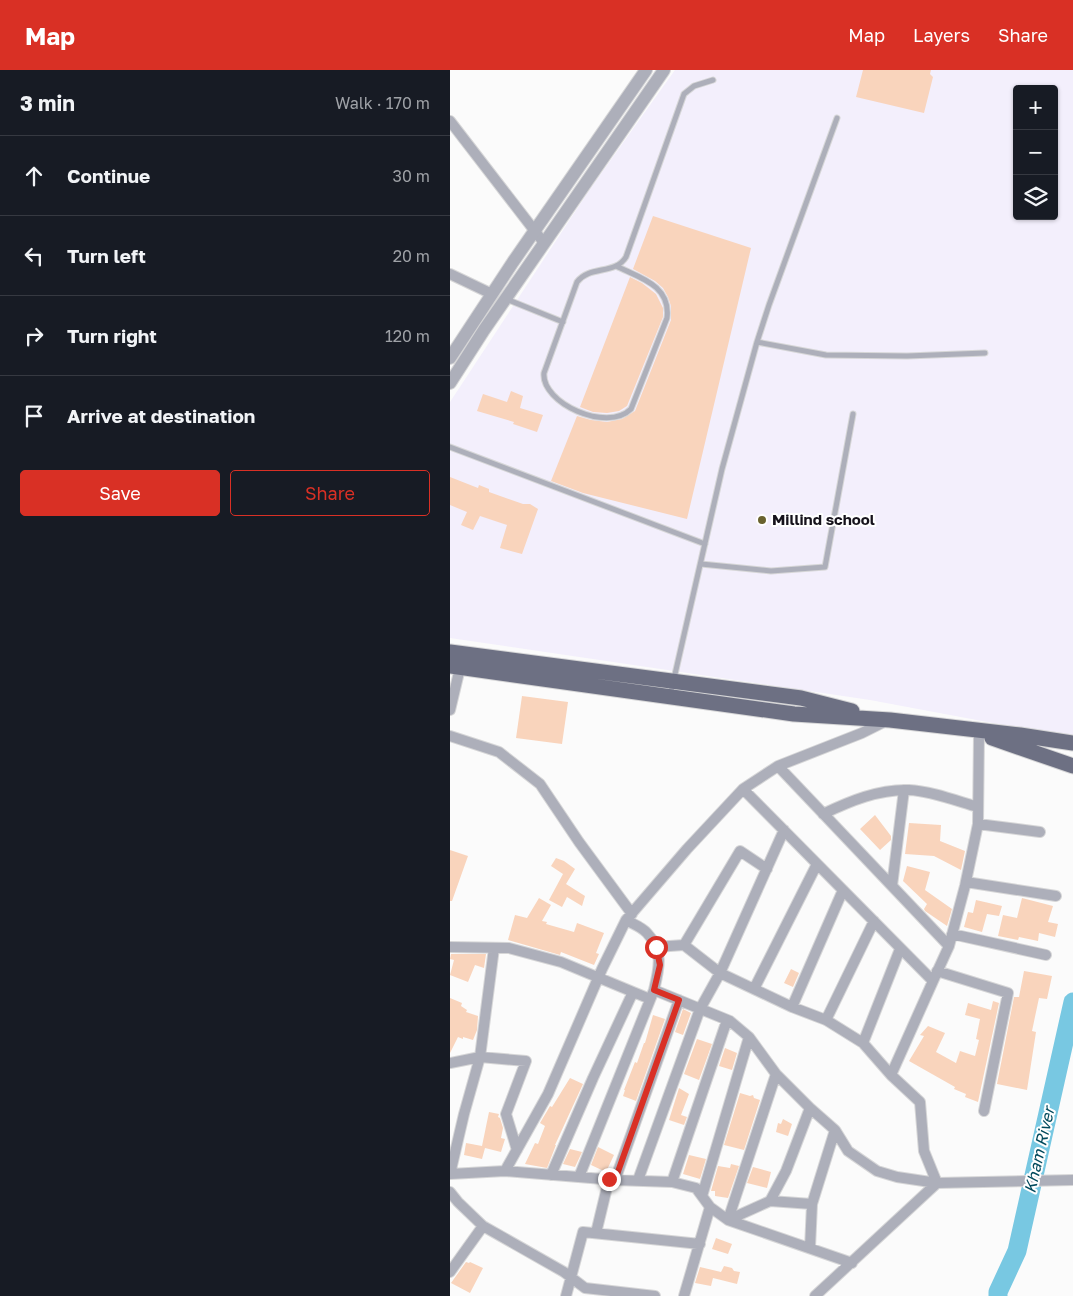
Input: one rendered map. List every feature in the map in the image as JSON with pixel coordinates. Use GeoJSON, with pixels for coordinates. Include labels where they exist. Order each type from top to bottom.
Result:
{"type":"FeatureCollection","features":[{"type":"Feature","properties":{"kind":"main road"},"geometry":{"type":"LineString","coordinates":[[450,652],[801,698],[890,720]]}},
{"type":"Feature","properties":{"kind":"main road"},"geometry":{"type":"LineString","coordinates":[[455,667],[794,714],[890,720],[1073,744]]}},
{"type":"Feature","properties":{"kind":"main road"},"geometry":{"type":"LineString","coordinates":[[962,728],[1073,766]]}},
{"type":"Feature","properties":{"kind":"street"},"geometry":{"type":"LineString","coordinates":[[450,358],[534,231],[646,70]]}},
{"type":"Feature","properties":{"kind":"street"},"geometry":{"type":"LineString","coordinates":[[450,384],[544,243],[664,70]]}},
{"type":"Feature","properties":{"kind":"street"},"geometry":{"type":"LineString","coordinates":[[450,122],[544,243]]}},
{"type":"Feature","properties":{"kind":"street"},"geometry":{"type":"LineString","coordinates":[[450,274],[492,294]]}},
{"type":"Feature","properties":{"kind":"street"},"geometry":{"type":"LineString","coordinates":[[450,710],[455,667]]}},
{"type":"Feature","properties":{"kind":"street"},"geometry":{"type":"LineString","coordinates":[[505,1171],[548,1094],[598,978],[629,917],[687,849],[743,789],[778,766],[890,720]]}},
{"type":"Feature","properties":{"kind":"street"},"geometry":{"type":"LineString","coordinates":[[891,1075],[949,946],[966,882],[978,824],[979,734]]}},
{"type":"Feature","properties":{"kind":"street"},"geometry":{"type":"LineString","coordinates":[[450,736],[499,752],[540,784],[629,917],[646,932],[656,947],[660,965],[652,995],[579,1177]]}},
{"type":"Feature","properties":{"kind":"street"},"geometry":{"type":"LineString","coordinates":[[778,766],[949,946]]}},
{"type":"Feature","properties":{"kind":"street"},"geometry":{"type":"LineString","coordinates":[[743,789],[900,948],[935,976],[1008,993],[984,1111]]}},
{"type":"Feature","properties":{"kind":"street"},"geometry":{"type":"LineString","coordinates":[[823,814],[853,799],[904,790],[943,797],[978,808]]}},
{"type":"Feature","properties":{"kind":"street"},"geometry":{"type":"LineString","coordinates":[[892,886],[904,790]]}},
{"type":"Feature","properties":{"kind":"street"},"geometry":{"type":"LineString","coordinates":[[978,824],[1040,832]]}},
{"type":"Feature","properties":{"kind":"street"},"geometry":{"type":"LineString","coordinates":[[638,1180],[700,1009],[720,973],[784,830]]}},
{"type":"Feature","properties":{"kind":"street"},"geometry":{"type":"LineString","coordinates":[[684,945],[740,851],[767,869]]}},
{"type":"Feature","properties":{"kind":"street"},"geometry":{"type":"LineString","coordinates":[[754,989],[817,864]]}},
{"type":"Feature","properties":{"kind":"street"},"geometry":{"type":"LineString","coordinates":[[966,882],[1056,896]]}},
{"type":"Feature","properties":{"kind":"street"},"geometry":{"type":"LineString","coordinates":[[792,1007],[843,890]]}},
{"type":"Feature","properties":{"kind":"street"},"geometry":{"type":"LineString","coordinates":[[826,1020],[874,921]]}},
{"type":"Feature","properties":{"kind":"street"},"geometry":{"type":"LineString","coordinates":[[952,934],[1046,955]]}},
{"type":"Feature","properties":{"kind":"street"},"geometry":{"type":"LineString","coordinates":[[656,947],[684,945],[720,973],[792,1007],[826,1020],[863,1043],[891,1075],[920,1102],[924,1151],[937,1183]]}},
{"type":"Feature","properties":{"kind":"street"},"geometry":{"type":"LineString","coordinates":[[450,948],[509,948],[561,962],[633,992],[679,1000],[727,1020],[748,1037],[776,1074],[835,1130],[848,1151],[877,1171],[937,1183],[1073,1180]]}},
{"type":"Feature","properties":{"kind":"street"},"geometry":{"type":"LineString","coordinates":[[494,948],[480,1056],[450,1174],[505,1171],[672,1182],[696,1188],[710,1207],[728,1220],[852,1263]]}},
{"type":"Feature","properties":{"kind":"street"},"geometry":{"type":"LineString","coordinates":[[863,1043],[900,948]]}},
{"type":"Feature","properties":{"kind":"street"},"geometry":{"type":"LineString","coordinates":[[551,1175],[633,992]]}},
{"type":"Feature","properties":{"kind":"street"},"geometry":{"type":"LineString","coordinates":[[596,1233],[612,1179],[679,1000]]}},
{"type":"Feature","properties":{"kind":"street"},"geometry":{"type":"LineString","coordinates":[[672,1182],[727,1020]]}},
{"type":"Feature","properties":{"kind":"street"},"geometry":{"type":"LineString","coordinates":[[702,1196],[748,1037]]}},
{"type":"Feature","properties":{"kind":"street"},"geometry":{"type":"LineString","coordinates":[[450,1063],[480,1056],[526,1061],[506,1114],[517,1150]]}},
{"type":"Feature","properties":{"kind":"street"},"geometry":{"type":"LineString","coordinates":[[728,1220],[776,1074]]}},
{"type":"Feature","properties":{"kind":"street"},"geometry":{"type":"LineString","coordinates":[[770,1201],[786,1171],[810,1108]]}},
{"type":"Feature","properties":{"kind":"street"},"geometry":{"type":"LineString","coordinates":[[810,1248],[812,1204],[835,1130]]}},
{"type":"Feature","properties":{"kind":"street"},"geometry":{"type":"LineString","coordinates":[[815,1296],[937,1183]]}},
{"type":"Feature","properties":{"kind":"street"},"geometry":{"type":"LineString","coordinates":[[450,1192],[483,1226],[570,1277],[585,1288],[656,1296]]}},
{"type":"Feature","properties":{"kind":"street"},"geometry":{"type":"LineString","coordinates":[[728,1220],[770,1201],[812,1204]]}},
{"type":"Feature","properties":{"kind":"street"},"geometry":{"type":"LineString","coordinates":[[684,1296],[710,1207]]}},
{"type":"Feature","properties":{"kind":"street"},"geometry":{"type":"LineString","coordinates":[[450,1272],[483,1226]]}},
{"type":"Feature","properties":{"kind":"street"},"geometry":{"type":"LineString","coordinates":[[566,1296],[583,1232],[700,1244]]}},
{"type":"Feature","properties":{"kind":"lane"},"geometry":{"type":"LineString","coordinates":[[618,267],[654,285],[664,295],[668,308],[667,318],[631,409],[627,414],[613,418],[585,416],[563,402],[547,386],[544,377],[575,287],[581,277],[594,271],[618,267],[623,263],[684,94],[694,86],[713,80]]}},
{"type":"Feature","properties":{"kind":"lane"},"geometry":{"type":"LineString","coordinates":[[670,697],[722,469],[757,342],[837,118]]}},
{"type":"Feature","properties":{"kind":"lane"},"geometry":{"type":"LineString","coordinates":[[506,299],[563,322]]}},
{"type":"Feature","properties":{"kind":"lane"},"geometry":{"type":"LineString","coordinates":[[757,342],[826,355],[907,356],[986,353]]}},
{"type":"Feature","properties":{"kind":"lane"},"geometry":{"type":"LineString","coordinates":[[701,564],[771,570],[825,567],[853,414]]}},
{"type":"Feature","properties":{"kind":"lane"},"geometry":{"type":"LineString","coordinates":[[450,447],[705,544]]}},
{"type":"Feature","properties":{"kind":"shaded area","name":"Millind school"},"geometry":{"type":"Polygon","coordinates":[[[675,70],[1073,70],[1073,738],[870,700],[450,638],[450,402],[590,189],[675,70]]]}},
{"type":"Feature","properties":{"kind":"building"},"geometry":{"type":"Polygon","coordinates":[[[863,70],[931,70],[930,74],[933,77],[924,113],[856,97],[863,70]]]}},
{"type":"Feature","properties":{"kind":"building"},"geometry":{"type":"Polygon","coordinates":[[[653,216],[751,248],[687,519],[583,493],[551,481],[577,416],[607,422],[622,419],[635,411],[671,320],[671,306],[663,288],[655,281],[633,269],[653,216]]]}},
{"type":"Feature","properties":{"kind":"building"},"geometry":{"type":"Polygon","coordinates":[[[630,277],[642,283],[656,294],[663,308],[663,317],[627,406],[619,411],[607,413],[593,412],[580,407],[630,277]]]}},
{"type":"Feature","properties":{"kind":"building"},"geometry":{"type":"Polygon","coordinates":[[[511,391],[523,396],[520,408],[543,415],[537,432],[513,424],[514,422],[477,411],[483,394],[507,402],[511,391]]]}},
{"type":"Feature","properties":{"kind":"building"},"geometry":{"type":"Polygon","coordinates":[[[450,477],[478,488],[479,485],[489,489],[489,492],[523,504],[530,504],[538,509],[522,554],[500,548],[507,525],[480,516],[473,530],[461,525],[467,512],[450,505],[450,477]]]}},
{"type":"Feature","properties":{"kind":"building"},"geometry":{"type":"Polygon","coordinates":[[[522,696],[568,702],[562,744],[516,738],[522,696]]]}},
{"type":"Feature","properties":{"kind":"building"},"geometry":{"type":"Polygon","coordinates":[[[875,815],[891,836],[891,840],[880,850],[860,829],[875,815]]]}},
{"type":"Feature","properties":{"kind":"building"},"geometry":{"type":"Polygon","coordinates":[[[909,823],[941,825],[940,841],[965,851],[961,870],[934,856],[905,854],[909,823]]]}},
{"type":"Feature","properties":{"kind":"building"},"geometry":{"type":"Polygon","coordinates":[[[450,850],[468,856],[452,901],[450,901],[450,850]]]}},
{"type":"Feature","properties":{"kind":"building"},"geometry":{"type":"Polygon","coordinates":[[[556,858],[575,869],[566,884],[585,896],[582,906],[567,897],[562,907],[549,900],[563,874],[551,866],[556,858]]]}},
{"type":"Feature","properties":{"kind":"building"},"geometry":{"type":"Polygon","coordinates":[[[907,866],[930,872],[925,890],[952,909],[947,926],[925,911],[924,909],[927,904],[903,881],[907,866]]]}},
{"type":"Feature","properties":{"kind":"building"},"geometry":{"type":"Polygon","coordinates":[[[539,898],[551,905],[542,921],[547,922],[546,924],[574,932],[577,923],[604,933],[596,953],[599,954],[594,965],[561,952],[560,955],[508,940],[515,915],[527,918],[539,898]]]}},
{"type":"Feature","properties":{"kind":"building"},"geometry":{"type":"Polygon","coordinates":[[[1022,898],[1053,906],[1048,922],[1058,924],[1055,937],[1039,933],[1038,941],[1019,937],[1018,940],[998,936],[1003,915],[1017,918],[1022,898]]]}},
{"type":"Feature","properties":{"kind":"building"},"geometry":{"type":"Polygon","coordinates":[[[976,900],[1002,906],[999,916],[987,914],[982,932],[964,927],[968,912],[973,913],[976,900]]]}},
{"type":"Feature","properties":{"kind":"building"},"geometry":{"type":"Polygon","coordinates":[[[451,954],[486,954],[484,968],[475,965],[468,982],[450,975],[454,960],[450,959],[451,954]]]}},
{"type":"Feature","properties":{"kind":"building"},"geometry":{"type":"Polygon","coordinates":[[[791,969],[799,973],[793,987],[784,983],[791,969]]]}},
{"type":"Feature","properties":{"kind":"building"},"geometry":{"type":"Polygon","coordinates":[[[1024,971],[1052,976],[1047,999],[1039,998],[1032,1031],[1036,1032],[1027,1090],[997,1084],[1014,997],[1019,997],[1024,971]]]}},
{"type":"Feature","properties":{"kind":"building"},"geometry":{"type":"Polygon","coordinates":[[[450,998],[462,1003],[461,1006],[467,1010],[466,1012],[478,1016],[477,1030],[473,1040],[458,1037],[450,1053],[450,998]]]}},
{"type":"Feature","properties":{"kind":"building"},"geometry":{"type":"Polygon","coordinates":[[[993,1001],[999,1003],[978,1102],[965,1097],[966,1094],[954,1089],[955,1087],[909,1061],[924,1036],[920,1035],[928,1026],[945,1033],[936,1052],[956,1063],[960,1051],[975,1056],[979,1040],[976,1039],[980,1019],[965,1015],[968,1003],[991,1010],[993,1001]]]}},
{"type":"Feature","properties":{"kind":"building"},"geometry":{"type":"Polygon","coordinates":[[[683,1009],[691,1013],[683,1035],[675,1032],[683,1009]]]}},
{"type":"Feature","properties":{"kind":"building"},"geometry":{"type":"Polygon","coordinates":[[[653,1015],[665,1019],[636,1101],[623,1096],[624,1090],[645,1043],[653,1015]]]}},
{"type":"Feature","properties":{"kind":"building"},"geometry":{"type":"Polygon","coordinates":[[[697,1039],[712,1044],[699,1080],[684,1074],[697,1039]]]}},
{"type":"Feature","properties":{"kind":"building"},"geometry":{"type":"Polygon","coordinates":[[[725,1048],[737,1053],[732,1070],[719,1066],[725,1048]]]}},
{"type":"Feature","properties":{"kind":"building"},"geometry":{"type":"Polygon","coordinates":[[[570,1078],[583,1084],[555,1145],[547,1168],[525,1164],[535,1143],[538,1144],[545,1126],[540,1123],[570,1078]]]}},
{"type":"Feature","properties":{"kind":"building"},"geometry":{"type":"Polygon","coordinates":[[[679,1088],[689,1094],[681,1115],[687,1117],[684,1125],[669,1120],[679,1088]]]}},
{"type":"Feature","properties":{"kind":"building"},"geometry":{"type":"Polygon","coordinates":[[[740,1093],[753,1095],[754,1098],[760,1100],[744,1150],[724,1145],[740,1093]]]}},
{"type":"Feature","properties":{"kind":"building"},"geometry":{"type":"Polygon","coordinates":[[[489,1112],[499,1114],[498,1117],[503,1128],[501,1138],[505,1139],[501,1152],[485,1148],[482,1159],[464,1155],[466,1143],[482,1146],[489,1112]]]}},
{"type":"Feature","properties":{"kind":"building"},"geometry":{"type":"Polygon","coordinates":[[[783,1119],[792,1124],[788,1136],[776,1132],[778,1123],[781,1124],[783,1119]]]}},
{"type":"Feature","properties":{"kind":"building"},"geometry":{"type":"Polygon","coordinates":[[[598,1147],[614,1155],[606,1172],[591,1165],[598,1147]]]}},
{"type":"Feature","properties":{"kind":"building"},"geometry":{"type":"Polygon","coordinates":[[[570,1149],[582,1152],[575,1167],[563,1164],[570,1149]]]}},
{"type":"Feature","properties":{"kind":"building"},"geometry":{"type":"Polygon","coordinates":[[[689,1155],[706,1159],[700,1179],[683,1174],[689,1155]]]}},
{"type":"Feature","properties":{"kind":"building"},"geometry":{"type":"Polygon","coordinates":[[[731,1164],[739,1166],[728,1198],[715,1196],[715,1191],[711,1191],[718,1166],[730,1168],[731,1164]]]}},
{"type":"Feature","properties":{"kind":"building"},"geometry":{"type":"Polygon","coordinates":[[[753,1167],[771,1172],[767,1188],[747,1183],[753,1167]]]}},
{"type":"Feature","properties":{"kind":"building"},"geometry":{"type":"Polygon","coordinates":[[[716,1238],[732,1244],[728,1254],[712,1249],[716,1238]]]}},
{"type":"Feature","properties":{"kind":"building"},"geometry":{"type":"Polygon","coordinates":[[[466,1262],[483,1268],[470,1293],[451,1283],[466,1262]]]}},
{"type":"Feature","properties":{"kind":"building"},"geometry":{"type":"Polygon","coordinates":[[[724,1266],[740,1272],[737,1284],[713,1278],[711,1286],[695,1283],[700,1267],[721,1272],[724,1266]]]}},
{"type":"Feature","properties":{"kind":"waterway","name":"Kham River"},"geometry":{"type":"LineString","coordinates":[[998,1296],[998,1292],[1017,1251],[1073,1002]]}},
{"type":"Feature","properties":{"kind":"place","name":"Millind school"},"geometry":{"type":"Point","coordinates":[762,520]}},
{"type":"Feature","properties":{"kind":"route"},"geometry":{"type":"LineString","coordinates":[[609,1179],[615,1180],[679,1000],[654,990],[660,965],[656,947]]}}]}
